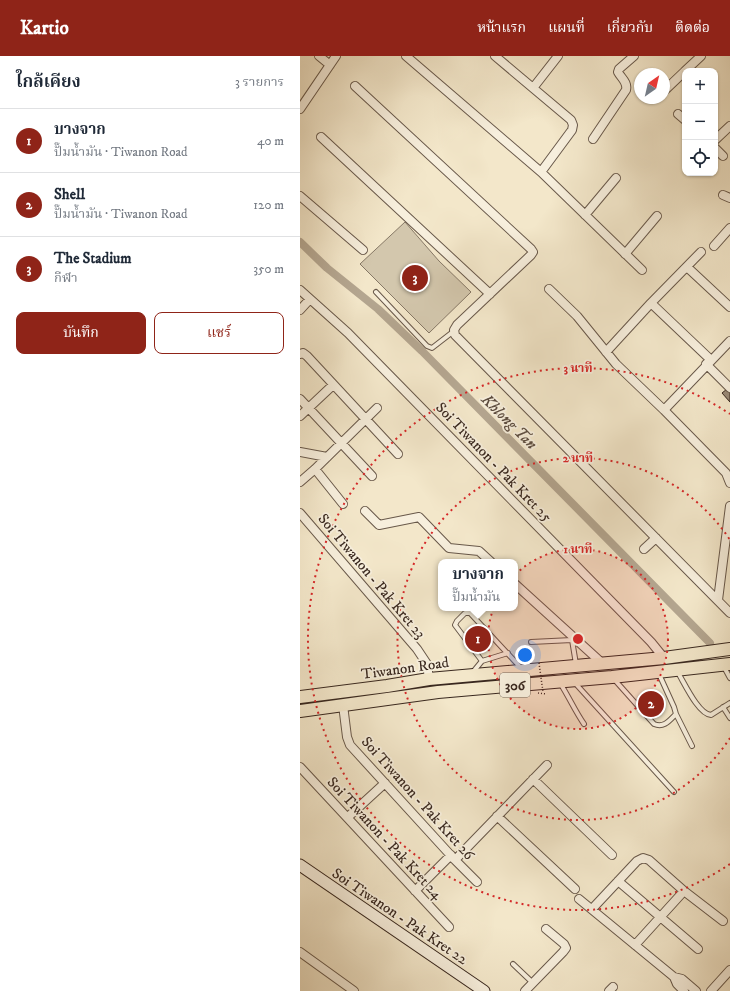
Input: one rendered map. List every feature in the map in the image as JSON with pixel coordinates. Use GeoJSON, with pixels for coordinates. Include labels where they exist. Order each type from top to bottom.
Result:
{"type":"FeatureCollection","features":[{"type":"Feature","properties":{"kind":"main road","name":"Tiwanon Road"},"geometry":{"type":"LineString","coordinates":[[300,697],[429,679],[604,664],[730,649]]}},
{"type":"Feature","properties":{"kind":"main road","name":"Tiwanon Road"},"geometry":{"type":"LineString","coordinates":[[300,711],[438,692],[612,677],[726,664]]}},
{"type":"Feature","properties":{"kind":"street"},"geometry":{"type":"LineString","coordinates":[[319,56],[330,65]]}},
{"type":"Feature","properties":{"kind":"street"},"geometry":{"type":"LineString","coordinates":[[300,109],[336,56]]}},
{"type":"Feature","properties":{"kind":"street"},"geometry":{"type":"LineString","coordinates":[[406,56],[541,172],[642,270]]}},
{"type":"Feature","properties":{"kind":"street"},"geometry":{"type":"LineString","coordinates":[[496,56],[571,120],[573,125],[572,130],[541,172]]}},
{"type":"Feature","properties":{"kind":"street"},"geometry":{"type":"LineString","coordinates":[[533,88],[558,56]]}},
{"type":"Feature","properties":{"kind":"street"},"geometry":{"type":"LineString","coordinates":[[593,139],[626,90],[626,82],[618,72],[619,69],[634,56]]}},
{"type":"Feature","properties":{"kind":"street"},"geometry":{"type":"LineString","coordinates":[[688,68],[701,56]]}},
{"type":"Feature","properties":{"kind":"street"},"geometry":{"type":"LineString","coordinates":[[670,85],[682,74]]}},
{"type":"Feature","properties":{"kind":"street"},"geometry":{"type":"LineString","coordinates":[[355,86],[533,252],[457,325],[454,330],[456,335],[730,613]]}},
{"type":"Feature","properties":{"kind":"street"},"geometry":{"type":"LineString","coordinates":[[678,114],[682,117]]}},
{"type":"Feature","properties":{"kind":"street"},"geometry":{"type":"LineString","coordinates":[[718,137],[730,126]]}},
{"type":"Feature","properties":{"kind":"street"},"geometry":{"type":"LineString","coordinates":[[321,137],[490,294]]}},
{"type":"Feature","properties":{"kind":"street"},"geometry":{"type":"LineString","coordinates":[[718,151],[723,156]]}},
{"type":"Feature","properties":{"kind":"street"},"geometry":{"type":"LineString","coordinates":[[585,215],[616,178]]}},
{"type":"Feature","properties":{"kind":"street"},"geometry":{"type":"LineString","coordinates":[[300,196],[363,250]]}},
{"type":"Feature","properties":{"kind":"street"},"geometry":{"type":"LineString","coordinates":[[625,254],[657,216]]}},
{"type":"Feature","properties":{"kind":"street"},"geometry":{"type":"LineString","coordinates":[[714,246],[730,228]]}},
{"type":"Feature","properties":{"kind":"street"},"geometry":{"type":"LineString","coordinates":[[606,352],[701,252]]}},
{"type":"Feature","properties":{"kind":"street"},"geometry":{"type":"LineString","coordinates":[[687,267],[730,308]]}},
{"type":"Feature","properties":{"kind":"street"},"geometry":{"type":"LineString","coordinates":[[549,289],[577,316],[616,364],[726,473],[730,482]]}},
{"type":"Feature","properties":{"kind":"street","name":"Soi Tiwanon - Pak Kret 25"},"geometry":{"type":"LineString","coordinates":[[300,290],[348,333],[651,642],[664,658]]}},
{"type":"Feature","properties":{"kind":"street"},"geometry":{"type":"LineString","coordinates":[[300,310],[310,299]]}},
{"type":"Feature","properties":{"kind":"street"},"geometry":{"type":"LineString","coordinates":[[651,303],[708,362],[730,388]]}},
{"type":"Feature","properties":{"kind":"street"},"geometry":{"type":"LineString","coordinates":[[664,410],[708,362],[730,341]]}},
{"type":"Feature","properties":{"kind":"street"},"geometry":{"type":"LineString","coordinates":[[300,354],[303,353],[307,356],[398,454]]}},
{"type":"Feature","properties":{"kind":"street"},"geometry":{"type":"LineString","coordinates":[[300,416],[333,385]]}},
{"type":"Feature","properties":{"kind":"street"},"geometry":{"type":"LineString","coordinates":[[300,399],[372,476]]}},
{"type":"Feature","properties":{"kind":"street"},"geometry":{"type":"LineString","coordinates":[[300,482],[377,408]]}},
{"type":"Feature","properties":{"kind":"street"},"geometry":{"type":"LineString","coordinates":[[300,452],[327,456]]}},
{"type":"Feature","properties":{"kind":"street"},"geometry":{"type":"LineString","coordinates":[[315,469],[343,504]]}},
{"type":"Feature","properties":{"kind":"street"},"geometry":{"type":"LineString","coordinates":[[718,600],[730,506]]}},
{"type":"Feature","properties":{"kind":"street"},"geometry":{"type":"LineString","coordinates":[[365,511],[379,525],[419,517],[448,548],[479,551],[488,559]]}},
{"type":"Feature","properties":{"kind":"street","name":"Soi Tiwanon - Pak Kret 23"},"geometry":{"type":"LineString","coordinates":[[300,513],[417,649],[427,664],[429,679]]}},
{"type":"Feature","properties":{"kind":"street"},"geometry":{"type":"LineString","coordinates":[[644,549],[656,538]]}},
{"type":"Feature","properties":{"kind":"street"},"geometry":{"type":"LineString","coordinates":[[518,587],[604,664]]}},
{"type":"Feature","properties":{"kind":"street","name":"Soi Tiwanon - Pak Kret 26"},"geometry":{"type":"LineString","coordinates":[[343,705],[347,738],[350,745],[453,858],[477,882]]}},
{"type":"Feature","properties":{"kind":"street"},"geometry":{"type":"LineString","coordinates":[[415,891],[453,858],[497,816],[547,765]]}},
{"type":"Feature","properties":{"kind":"street","name":"Soi Tiwanon - Pak Kret 24"},"geometry":{"type":"LineString","coordinates":[[300,766],[450,928]]}},
{"type":"Feature","properties":{"kind":"street"},"geometry":{"type":"LineString","coordinates":[[533,779],[612,856]]}},
{"type":"Feature","properties":{"kind":"street"},"geometry":{"type":"LineString","coordinates":[[348,817],[385,783]]}},
{"type":"Feature","properties":{"kind":"street"},"geometry":{"type":"LineString","coordinates":[[497,816],[575,889]]}},
{"type":"Feature","properties":{"kind":"street"},"geometry":{"type":"LineString","coordinates":[[592,909],[637,861],[643,858],[649,860],[684,891],[723,921]]}},
{"type":"Feature","properties":{"kind":"street","name":"Soi Tiwanon - Pak Kret 22"},"geometry":{"type":"LineString","coordinates":[[300,865],[484,991]]}},
{"type":"Feature","properties":{"kind":"street"},"geometry":{"type":"LineString","coordinates":[[618,881],[698,949]]}},
{"type":"Feature","properties":{"kind":"street"},"geometry":{"type":"LineString","coordinates":[[635,945],[684,891]]}},
{"type":"Feature","properties":{"kind":"street"},"geometry":{"type":"LineString","coordinates":[[579,899],[674,977],[682,979],[696,991]]}},
{"type":"Feature","properties":{"kind":"street"},"geometry":{"type":"LineString","coordinates":[[525,991],[566,948],[564,944],[546,929]]}},
{"type":"Feature","properties":{"kind":"street"},"geometry":{"type":"LineString","coordinates":[[300,952],[354,991]]}},
{"type":"Feature","properties":{"kind":"street"},"geometry":{"type":"LineString","coordinates":[[713,990],[730,970]]}},
{"type":"Feature","properties":{"kind":"street"},"geometry":{"type":"LineString","coordinates":[[674,977],[677,984],[684,991]]}},
{"type":"Feature","properties":{"kind":"lane"},"geometry":{"type":"LineString","coordinates":[[376,292],[427,346],[432,348],[454,330]]}},
{"type":"Feature","properties":{"kind":"lane"},"geometry":{"type":"LineString","coordinates":[[482,661],[455,625],[465,613],[470,614],[524,671]]}},
{"type":"Feature","properties":{"kind":"lane"},"geometry":{"type":"LineString","coordinates":[[531,642],[572,640],[576,666]]}},
{"type":"Feature","properties":{"kind":"lane"},"geometry":{"type":"LineString","coordinates":[[471,676],[482,661],[508,653]]}},
{"type":"Feature","properties":{"kind":"lane"},"geometry":{"type":"LineString","coordinates":[[726,664],[730,678]]}},
{"type":"Feature","properties":{"kind":"lane"},"geometry":{"type":"LineString","coordinates":[[677,670],[700,708],[706,713],[711,715],[730,703]]}},
{"type":"Feature","properties":{"kind":"lane"},"geometry":{"type":"LineString","coordinates":[[658,672],[692,746]]}},
{"type":"Feature","properties":{"kind":"lane"},"geometry":{"type":"LineString","coordinates":[[612,677],[654,724],[658,726],[664,725],[676,714]]}},
{"type":"Feature","properties":{"kind":"lane"},"geometry":{"type":"LineString","coordinates":[[572,680],[674,792]]}},
{"type":"Feature","properties":{"kind":"lane"},"geometry":{"type":"LineString","coordinates":[[559,681],[584,724]]}},
{"type":"Feature","properties":{"kind":"lane"},"geometry":{"type":"LineString","coordinates":[[723,708],[730,718]]}},
{"type":"Feature","properties":{"kind":"lane"},"geometry":{"type":"LineString","coordinates":[[513,964],[533,983]]}},
{"type":"Feature","properties":{"kind":"path"},"geometry":{"type":"LineString","coordinates":[[539,663],[543,692]]}},
{"type":"Feature","properties":{"kind":"shaded area"},"geometry":{"type":"Polygon","coordinates":[[[405,222],[439,261],[471,292],[429,333],[360,264],[405,222]]]}},
{"type":"Feature","properties":{"kind":"building"},"geometry":{"type":"Polygon","coordinates":[[[727,389],[730,392],[730,402],[722,393],[727,389]]]}},
{"type":"Feature","properties":{"kind":"waterway","name":"Khlong Tan"},"geometry":{"type":"LineString","coordinates":[[300,242],[327,268],[378,309],[422,351],[710,643]]}},
{"type":"Feature","properties":{"kind":"place","name":"The Stadium"},"geometry":{"type":"Point","coordinates":[415,278]}},
{"type":"Feature","properties":{"kind":"place","name":"บางจาก"},"geometry":{"type":"Point","coordinates":[478,639]}},
{"type":"Feature","properties":{"kind":"place","name":"Shell"},"geometry":{"type":"Point","coordinates":[651,704]}}]}
